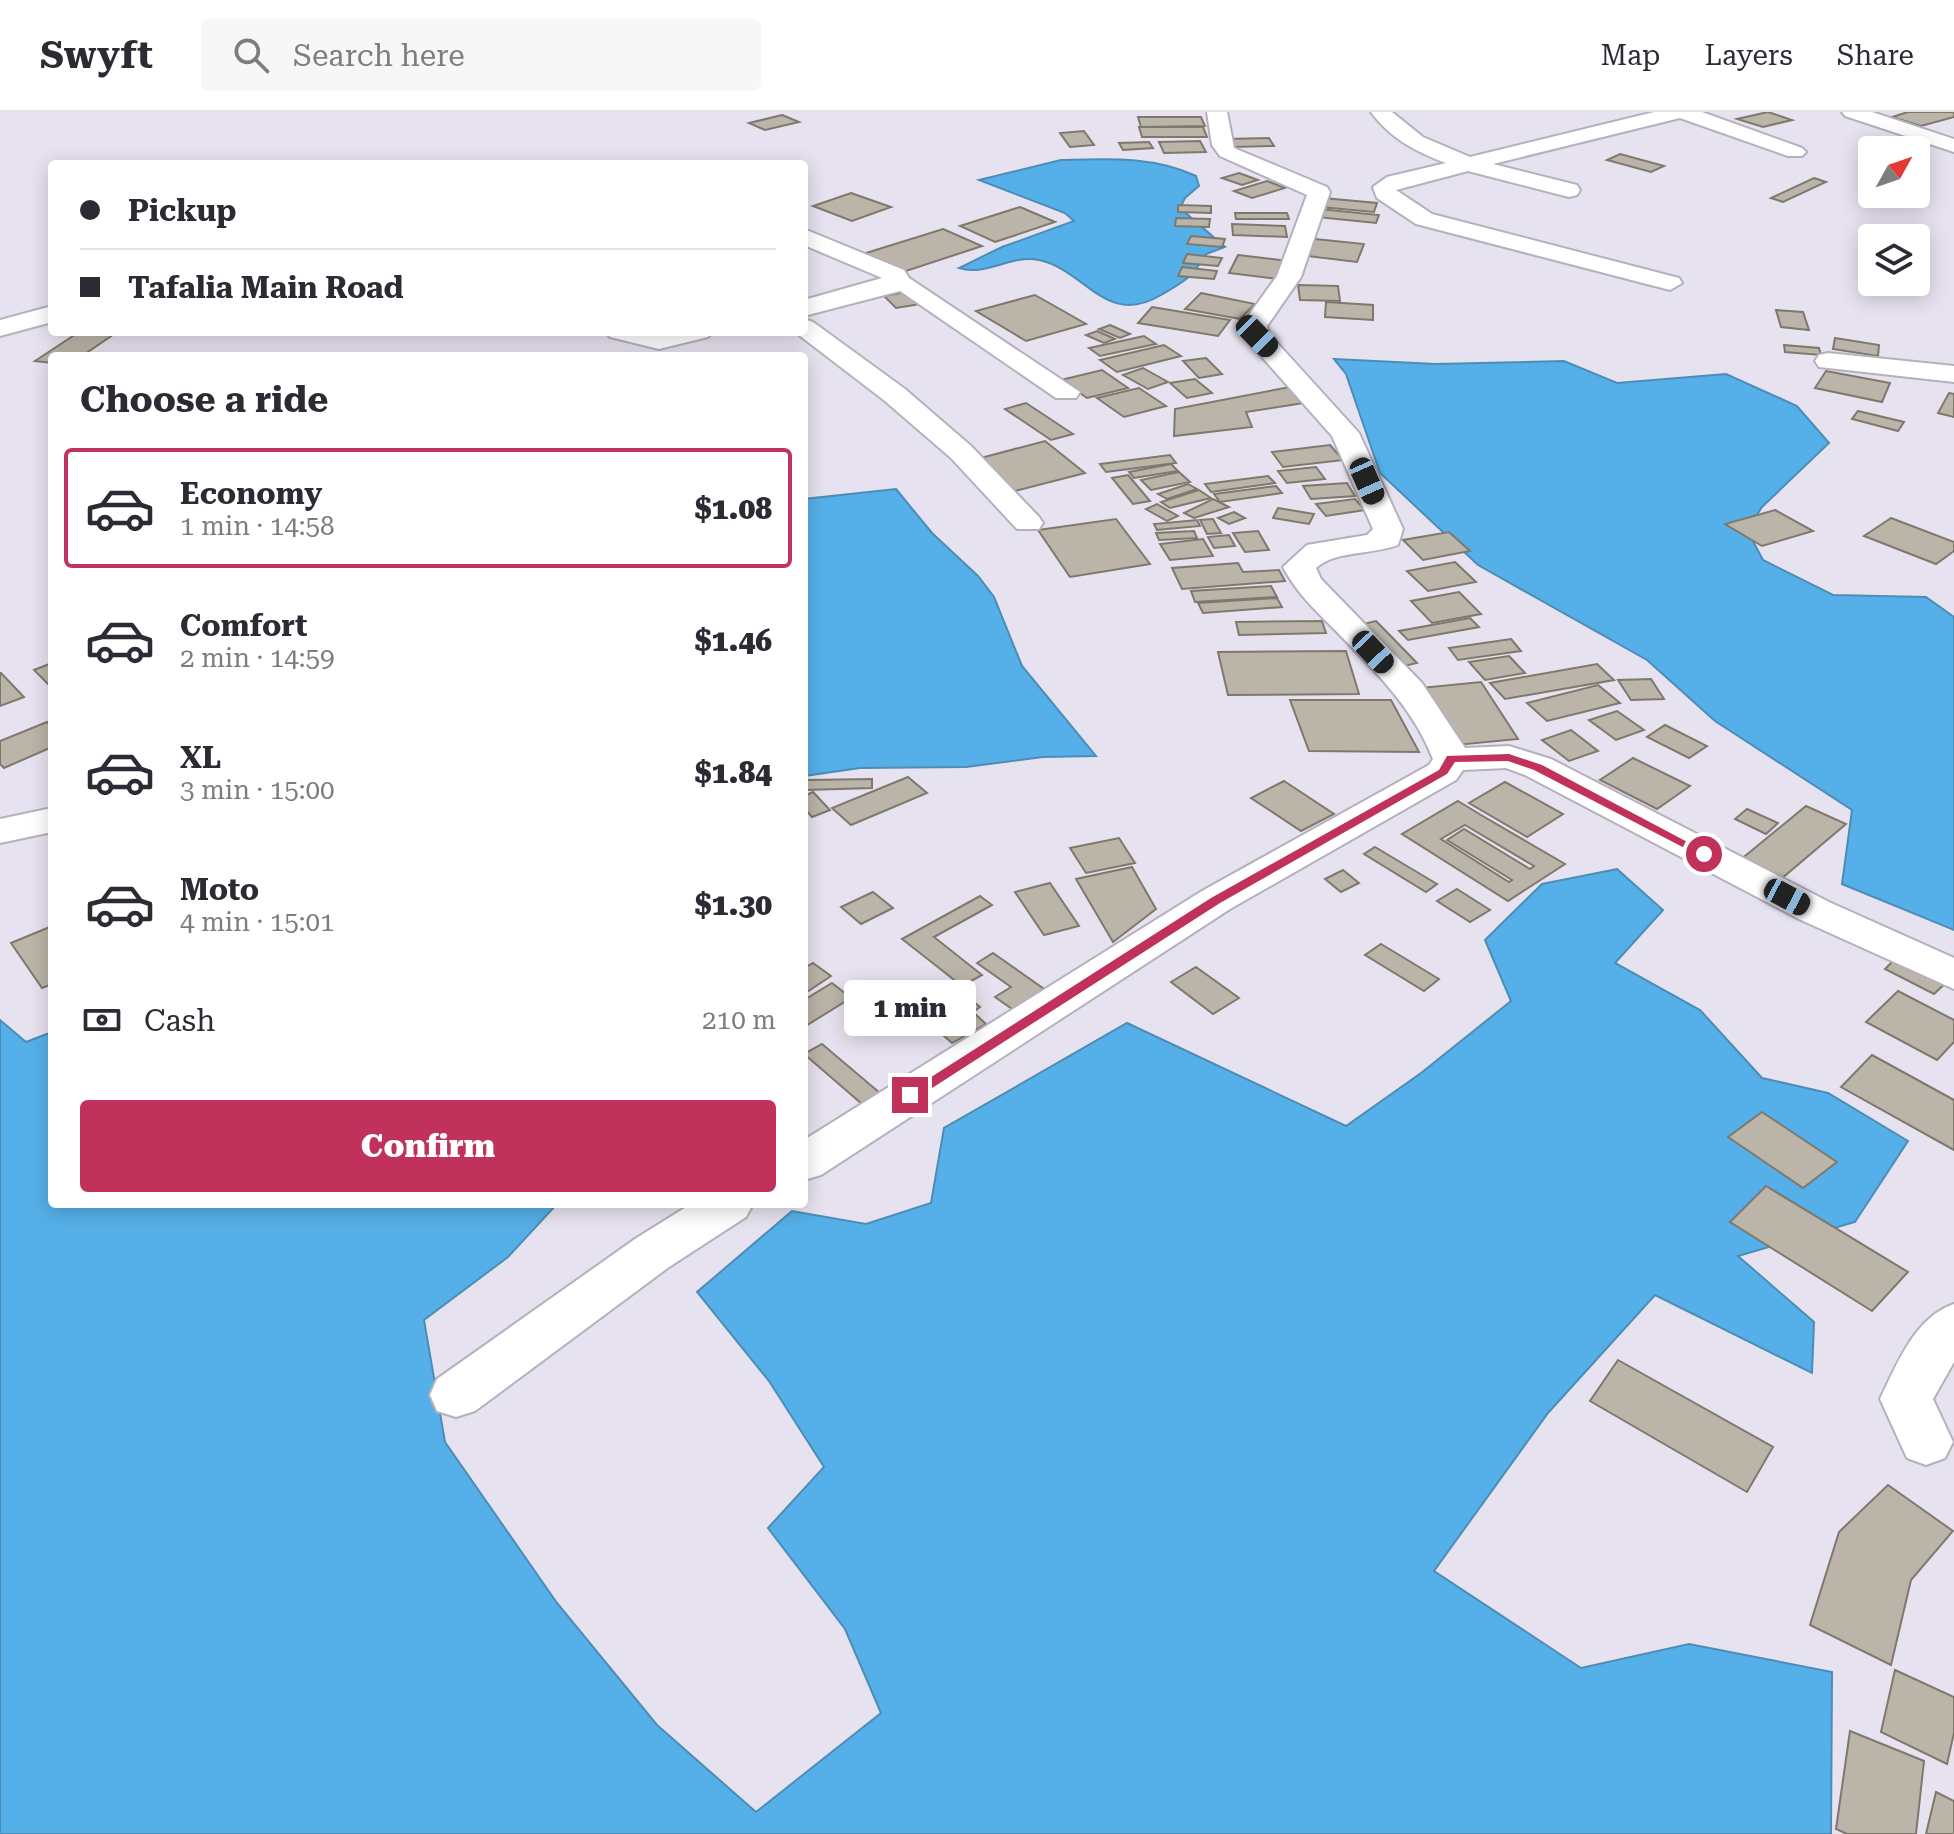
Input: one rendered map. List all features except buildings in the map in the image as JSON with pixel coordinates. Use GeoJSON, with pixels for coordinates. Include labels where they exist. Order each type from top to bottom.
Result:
{"type":"FeatureCollection","features":[{"type":"Feature","properties":{"kind":"street"},"geometry":{"type":"LineString","coordinates":[[808,1160],[1216,900],[1443,772],[1451,759],[1448,747],[1422,707],[1307,583],[1299,567],[1320,549],[1374,545],[1387,538],[1388,529],[1345,433],[1257,336],[1254,326],[1289,277],[1319,192],[1227,152],[1222,145],[1217,112]]}},
{"type":"Feature","properties":{"kind":"street"},"geometry":{"type":"LineString","coordinates":[[1381,112],[1390,126],[1401,134],[1466,164],[1569,190]]}},
{"type":"Feature","properties":{"kind":"street"},"geometry":{"type":"LineString","coordinates":[[1670,283],[1424,219],[1385,193],[1384,187],[1681,112],[1795,152]]}},
{"type":"Feature","properties":{"kind":"street"},"geometry":{"type":"LineString","coordinates":[[1852,112],[1954,146]]}},
{"type":"Feature","properties":{"kind":"street"},"geometry":{"type":"LineString","coordinates":[[808,238],[895,275],[899,283],[1066,392]]}},
{"type":"Feature","properties":{"kind":"street"},"geometry":{"type":"LineString","coordinates":[[808,307],[899,283]]}},
{"type":"Feature","properties":{"kind":"street"},"geometry":{"type":"LineString","coordinates":[[0,328],[48,315]]}},
{"type":"Feature","properties":{"kind":"street"},"geometry":{"type":"LineString","coordinates":[[808,330],[895,395],[961,452],[1028,523]]}},
{"type":"Feature","properties":{"kind":"street"},"geometry":{"type":"LineString","coordinates":[[630,336],[666,349],[691,336]]}},
{"type":"Feature","properties":{"kind":"street"},"geometry":{"type":"LineString","coordinates":[[1828,361],[1954,374]]}},
{"type":"Feature","properties":{"kind":"street"},"geometry":{"type":"LineString","coordinates":[[1451,759],[1509,757],[1538,767],[1815,911],[1954,975]]}},
{"type":"Feature","properties":{"kind":"street"},"geometry":{"type":"LineString","coordinates":[[0,831],[48,821]]}},
{"type":"Feature","properties":{"kind":"street"},"geometry":{"type":"LineString","coordinates":[[456,1395],[652,1253],[723,1208]]}},
{"type":"Feature","properties":{"kind":"street"},"geometry":{"type":"LineString","coordinates":[[1926,1442],[1906,1399],[1930,1354],[1954,1325]]}},
{"type":"Feature","properties":{"kind":"water"},"geometry":{"type":"Polygon","coordinates":[[[1061,160],[1147,162],[1196,176],[1199,186],[1185,198],[1180,208],[1225,247],[1206,254],[1187,278],[1161,295],[1142,303],[1125,305],[1097,294],[1070,274],[1039,260],[1019,260],[979,270],[959,268],[1002,247],[1074,221],[1065,213],[979,180],[1061,160]]]}},
{"type":"Feature","properties":{"kind":"water"},"geometry":{"type":"Polygon","coordinates":[[[1334,359],[1436,364],[1564,361],[1617,383],[1726,374],[1797,406],[1829,443],[1762,507],[1747,530],[1763,560],[1833,595],[1926,597],[1954,617],[1954,930],[1842,884],[1852,810],[1715,721],[1647,660],[1478,565],[1380,473],[1346,374],[1334,359]]]}},
{"type":"Feature","properties":{"kind":"water"},"geometry":{"type":"Polygon","coordinates":[[[896,489],[932,533],[978,576],[994,597],[1022,666],[1096,756],[1043,757],[966,767],[860,768],[808,775],[808,499],[896,489]]]}},
{"type":"Feature","properties":{"kind":"water"},"geometry":{"type":"Polygon","coordinates":[[[1617,869],[1663,910],[1615,963],[1700,1010],[1762,1078],[1828,1093],[1908,1141],[1855,1222],[1738,1256],[1814,1322],[1812,1373],[1655,1295],[1548,1413],[1434,1571],[1581,1668],[1689,1644],[1832,1672],[1831,1834],[0,1834],[0,1020],[26,1042],[48,1034],[48,1208],[553,1208],[508,1257],[424,1320],[445,1442],[557,1603],[657,1725],[756,1812],[881,1713],[845,1629],[768,1528],[824,1467],[769,1381],[697,1292],[792,1211],[866,1224],[931,1203],[944,1128],[1127,1023],[1346,1126],[1421,1073],[1511,1001],[1485,940],[1542,884],[1617,869]]]}},
{"type":"Feature","properties":{"kind":"route"},"geometry":{"type":"LineString","coordinates":[[910,1095],[1216,900],[1443,772],[1451,759],[1509,757],[1538,767],[1704,854]]}}]}
